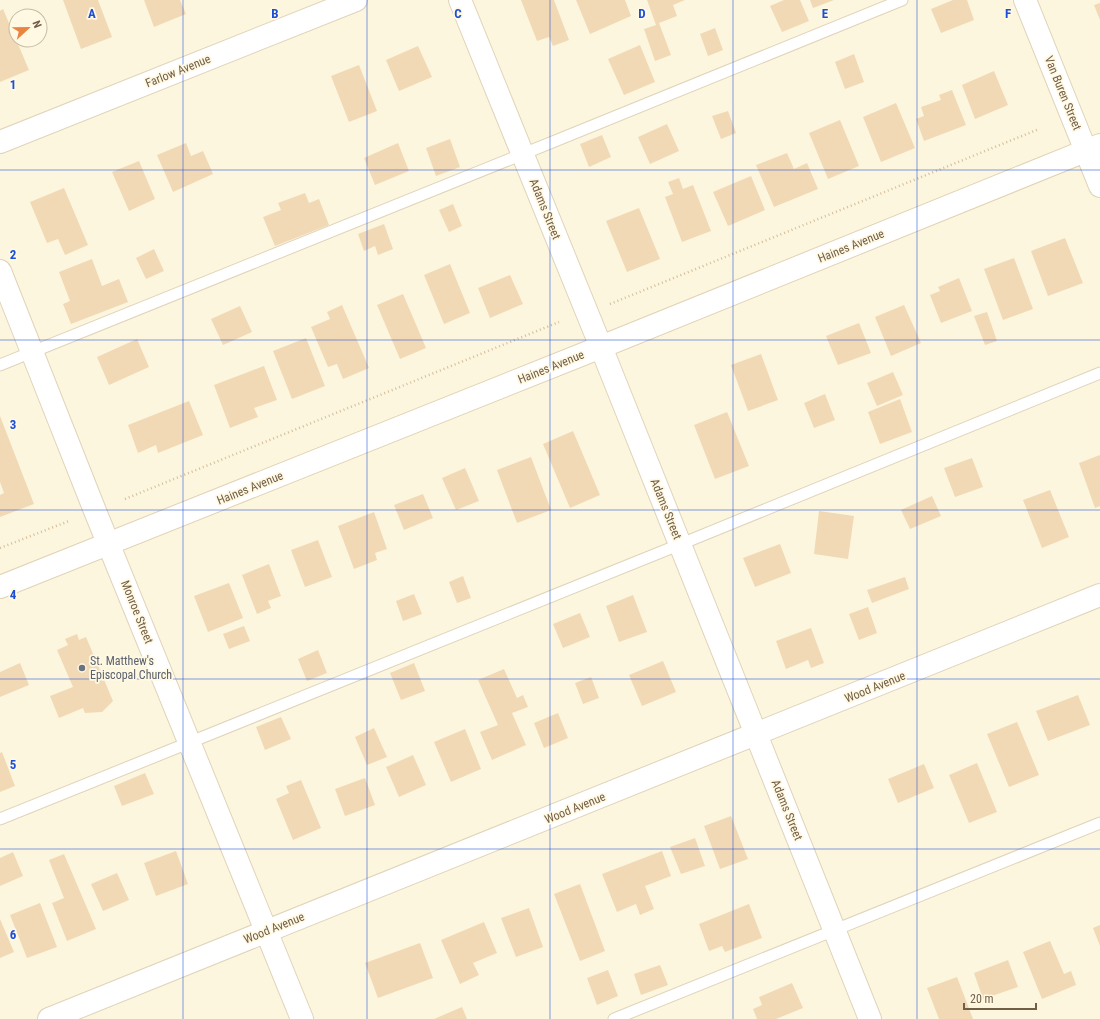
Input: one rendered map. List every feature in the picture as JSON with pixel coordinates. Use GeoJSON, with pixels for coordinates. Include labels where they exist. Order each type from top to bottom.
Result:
{"type":"FeatureCollection","features":[{"type":"Feature","properties":{"kind":"street","name":"Farlow Avenue"},"geometry":{"type":"LineString","coordinates":[[0,142],[356,0]]}},
{"type":"Feature","properties":{"kind":"street","name":"Adams Street"},"geometry":{"type":"LineString","coordinates":[[460,0],[601,347],[870,1019]]}},
{"type":"Feature","properties":{"kind":"street","name":"Van Buren Street"},"geometry":{"type":"LineString","coordinates":[[1025,0],[1093,148],[1100,186]]}},
{"type":"Feature","properties":{"kind":"street","name":"Haines Avenue"},"geometry":{"type":"LineString","coordinates":[[0,587],[601,347],[1093,148]]}},
{"type":"Feature","properties":{"kind":"street","name":"Monroe Street"},"geometry":{"type":"LineString","coordinates":[[0,271],[302,1019]]}},
{"type":"Feature","properties":{"kind":"street","name":"Wood Avenue"},"geometry":{"type":"LineString","coordinates":[[49,1019],[757,735],[1100,595]]}},
{"type":"Feature","properties":{"kind":"lane"},"geometry":{"type":"LineString","coordinates":[[0,365],[902,0]]}},
{"type":"Feature","properties":{"kind":"lane"},"geometry":{"type":"LineString","coordinates":[[0,819],[1100,373]]}},
{"type":"Feature","properties":{"kind":"lane"},"geometry":{"type":"LineString","coordinates":[[614,1019],[1100,823]]}},
{"type":"Feature","properties":{"kind":"path"},"geometry":{"type":"LineString","coordinates":[[610,304],[1039,129]]}},
{"type":"Feature","properties":{"kind":"path"},"geometry":{"type":"LineString","coordinates":[[125,499],[559,322]]}},
{"type":"Feature","properties":{"kind":"path"},"geometry":{"type":"LineString","coordinates":[[0,548],[69,521]]}},
{"type":"Feature","properties":{"kind":"building"},"geometry":{"type":"Polygon","coordinates":[[[63,0],[98,0],[112,37],[81,49],[63,0]]]}},
{"type":"Feature","properties":{"kind":"building"},"geometry":{"type":"Polygon","coordinates":[[[144,0],[180,0],[186,14],[154,27],[144,0]]]}},
{"type":"Feature","properties":{"kind":"building"},"geometry":{"type":"Polygon","coordinates":[[[521,0],[554,0],[569,40],[553,46],[549,37],[537,41],[521,0]]]}},
{"type":"Feature","properties":{"kind":"building"},"geometry":{"type":"Polygon","coordinates":[[[576,0],[625,0],[631,16],[590,34],[576,0]]]}},
{"type":"Feature","properties":{"kind":"building"},"geometry":{"type":"Polygon","coordinates":[[[647,0],[685,0],[673,5],[677,16],[659,23],[671,55],[655,61],[644,29],[656,25],[647,0]]]}},
{"type":"Feature","properties":{"kind":"building"},"geometry":{"type":"Polygon","coordinates":[[[784,0],[800,0],[809,21],[782,32],[770,6],[784,0]]]}},
{"type":"Feature","properties":{"kind":"building"},"geometry":{"type":"Polygon","coordinates":[[[810,0],[834,0],[813,8],[810,0]]]}},
{"type":"Feature","properties":{"kind":"building"},"geometry":{"type":"Polygon","coordinates":[[[953,0],[967,0],[974,20],[941,33],[931,9],[953,0]]]}},
{"type":"Feature","properties":{"kind":"building"},"geometry":{"type":"Polygon","coordinates":[[[1100,3],[1100,20],[1094,5],[1100,3]]]}},
{"type":"Feature","properties":{"kind":"building"},"geometry":{"type":"Polygon","coordinates":[[[3,9],[8,21],[8,48],[20,48],[29,70],[0,82],[0,11],[3,9]]]}},
{"type":"Feature","properties":{"kind":"building"},"geometry":{"type":"Polygon","coordinates":[[[715,28],[723,50],[708,56],[700,34],[715,28]]]}},
{"type":"Feature","properties":{"kind":"building"},"geometry":{"type":"Polygon","coordinates":[[[640,45],[655,82],[624,95],[608,59],[640,45]]]}},
{"type":"Feature","properties":{"kind":"building"},"geometry":{"type":"Polygon","coordinates":[[[418,46],[432,77],[399,91],[386,60],[418,46]]]}},
{"type":"Feature","properties":{"kind":"building"},"geometry":{"type":"Polygon","coordinates":[[[854,54],[864,82],[845,89],[835,62],[854,54]]]}},
{"type":"Feature","properties":{"kind":"building"},"geometry":{"type":"Polygon","coordinates":[[[359,65],[377,111],[349,122],[331,76],[359,65]]]}},
{"type":"Feature","properties":{"kind":"building"},"geometry":{"type":"Polygon","coordinates":[[[994,71],[1008,105],[975,119],[962,85],[994,71]]]}},
{"type":"Feature","properties":{"kind":"building"},"geometry":{"type":"Polygon","coordinates":[[[952,90],[966,125],[924,141],[916,119],[924,116],[921,107],[941,100],[939,95],[952,90]]]}},
{"type":"Feature","properties":{"kind":"building"},"geometry":{"type":"Polygon","coordinates":[[[896,103],[915,148],[881,162],[863,117],[896,103]]]}},
{"type":"Feature","properties":{"kind":"building"},"geometry":{"type":"Polygon","coordinates":[[[728,111],[736,133],[721,139],[712,116],[728,111]]]}},
{"type":"Feature","properties":{"kind":"building"},"geometry":{"type":"Polygon","coordinates":[[[840,120],[859,166],[828,179],[809,133],[840,120]]]}},
{"type":"Feature","properties":{"kind":"building"},"geometry":{"type":"Polygon","coordinates":[[[667,124],[679,151],[650,164],[638,137],[667,124]]]}},
{"type":"Feature","properties":{"kind":"building"},"geometry":{"type":"Polygon","coordinates":[[[602,135],[611,157],[589,167],[580,144],[602,135]]]}},
{"type":"Feature","properties":{"kind":"building"},"geometry":{"type":"Polygon","coordinates":[[[450,139],[460,167],[436,176],[426,148],[450,139]]]}},
{"type":"Feature","properties":{"kind":"building"},"geometry":{"type":"Polygon","coordinates":[[[186,143],[191,156],[203,151],[213,174],[173,192],[157,155],[186,143]]]}},
{"type":"Feature","properties":{"kind":"building"},"geometry":{"type":"Polygon","coordinates":[[[398,143],[409,171],[375,185],[364,158],[398,143]]]}},
{"type":"Feature","properties":{"kind":"building"},"geometry":{"type":"Polygon","coordinates":[[[787,153],[794,169],[807,163],[818,189],[774,207],[756,165],[787,153]]]}},
{"type":"Feature","properties":{"kind":"building"},"geometry":{"type":"Polygon","coordinates":[[[139,161],[155,199],[129,211],[112,172],[139,161]]]}},
{"type":"Feature","properties":{"kind":"building"},"geometry":{"type":"Polygon","coordinates":[[[751,176],[765,210],[728,226],[713,192],[751,176]]]}},
{"type":"Feature","properties":{"kind":"building"},"geometry":{"type":"Polygon","coordinates":[[[679,178],[683,189],[693,185],[711,231],[682,242],[665,197],[673,194],[668,182],[679,178]]]}},
{"type":"Feature","properties":{"kind":"building"},"geometry":{"type":"Polygon","coordinates":[[[64,188],[88,245],[65,255],[58,239],[47,243],[30,202],[64,188]]]}},
{"type":"Feature","properties":{"kind":"building"},"geometry":{"type":"Polygon","coordinates":[[[305,193],[309,203],[319,199],[329,225],[275,246],[263,217],[281,210],[278,203],[305,193]]]}},
{"type":"Feature","properties":{"kind":"building"},"geometry":{"type":"Polygon","coordinates":[[[453,204],[462,226],[449,232],[439,210],[453,204]]]}},
{"type":"Feature","properties":{"kind":"building"},"geometry":{"type":"Polygon","coordinates":[[[639,208],[660,259],[627,272],[606,221],[639,208]]]}},
{"type":"Feature","properties":{"kind":"building"},"geometry":{"type":"Polygon","coordinates":[[[384,224],[393,249],[378,255],[375,246],[364,251],[358,234],[384,224]]]}},
{"type":"Feature","properties":{"kind":"building"},"geometry":{"type":"Polygon","coordinates":[[[1065,238],[1083,283],[1048,296],[1031,251],[1065,238]]]}},
{"type":"Feature","properties":{"kind":"building"},"geometry":{"type":"Polygon","coordinates":[[[154,249],[164,271],[146,279],[136,258],[154,249]]]}},
{"type":"Feature","properties":{"kind":"building"},"geometry":{"type":"Polygon","coordinates":[[[1014,258],[1033,309],[1003,320],[984,269],[1014,258]]]}},
{"type":"Feature","properties":{"kind":"building"},"geometry":{"type":"Polygon","coordinates":[[[92,259],[102,286],[119,279],[128,302],[71,324],[63,304],[70,301],[59,272],[92,259]]]}},
{"type":"Feature","properties":{"kind":"building"},"geometry":{"type":"Polygon","coordinates":[[[450,264],[470,313],[444,324],[424,275],[450,264]]]}},
{"type":"Feature","properties":{"kind":"building"},"geometry":{"type":"Polygon","coordinates":[[[510,275],[523,304],[490,318],[478,288],[510,275]]]}},
{"type":"Feature","properties":{"kind":"building"},"geometry":{"type":"Polygon","coordinates":[[[959,278],[972,311],[941,323],[930,295],[940,291],[938,287],[959,278]]]}},
{"type":"Feature","properties":{"kind":"building"},"geometry":{"type":"Polygon","coordinates":[[[403,294],[426,348],[400,359],[377,305],[403,294]]]}},
{"type":"Feature","properties":{"kind":"building"},"geometry":{"type":"Polygon","coordinates":[[[342,305],[369,368],[343,379],[337,364],[328,367],[311,327],[330,319],[327,312],[342,305]]]}},
{"type":"Feature","properties":{"kind":"building"},"geometry":{"type":"Polygon","coordinates":[[[904,305],[921,343],[891,356],[875,317],[904,305]]]}},
{"type":"Feature","properties":{"kind":"building"},"geometry":{"type":"Polygon","coordinates":[[[240,306],[252,332],[223,345],[211,319],[240,306]]]}},
{"type":"Feature","properties":{"kind":"building"},"geometry":{"type":"Polygon","coordinates":[[[987,312],[997,341],[985,345],[974,316],[987,312]]]}},
{"type":"Feature","properties":{"kind":"building"},"geometry":{"type":"Polygon","coordinates":[[[859,323],[871,353],[838,365],[826,336],[859,323]]]}},
{"type":"Feature","properties":{"kind":"building"},"geometry":{"type":"Polygon","coordinates":[[[306,338],[325,386],[292,399],[273,351],[306,338]]]}},
{"type":"Feature","properties":{"kind":"building"},"geometry":{"type":"Polygon","coordinates":[[[137,339],[149,367],[109,385],[97,357],[137,339]]]}},
{"type":"Feature","properties":{"kind":"building"},"geometry":{"type":"Polygon","coordinates":[[[761,354],[778,400],[748,411],[731,365],[761,354]]]}},
{"type":"Feature","properties":{"kind":"building"},"geometry":{"type":"Polygon","coordinates":[[[264,366],[277,400],[254,408],[258,417],[230,428],[214,385],[264,366]]]}},
{"type":"Feature","properties":{"kind":"building"},"geometry":{"type":"Polygon","coordinates":[[[893,372],[903,395],[877,406],[867,383],[893,372]]]}},
{"type":"Feature","properties":{"kind":"building"},"geometry":{"type":"Polygon","coordinates":[[[825,394],[835,420],[814,428],[804,403],[825,394]]]}},
{"type":"Feature","properties":{"kind":"building"},"geometry":{"type":"Polygon","coordinates":[[[900,399],[912,432],[880,444],[868,412],[900,399]]]}},
{"type":"Feature","properties":{"kind":"building"},"geometry":{"type":"Polygon","coordinates":[[[189,401],[203,435],[158,453],[156,445],[138,453],[128,425],[189,401]]]}},
{"type":"Feature","properties":{"kind":"building"},"geometry":{"type":"Polygon","coordinates":[[[727,412],[749,466],[715,479],[694,425],[727,412]]]}},
{"type":"Feature","properties":{"kind":"building"},"geometry":{"type":"Polygon","coordinates":[[[0,416],[34,504],[0,517],[0,495],[4,493],[0,482],[0,416]]]}},
{"type":"Feature","properties":{"kind":"building"},"geometry":{"type":"Polygon","coordinates":[[[573,431],[600,495],[570,508],[543,444],[573,431]]]}},
{"type":"Feature","properties":{"kind":"building"},"geometry":{"type":"Polygon","coordinates":[[[1100,455],[1100,506],[1095,508],[1079,463],[1100,455]]]}},
{"type":"Feature","properties":{"kind":"building"},"geometry":{"type":"Polygon","coordinates":[[[531,457],[551,510],[517,523],[497,470],[531,457]]]}},
{"type":"Feature","properties":{"kind":"building"},"geometry":{"type":"Polygon","coordinates":[[[972,458],[983,487],[955,497],[944,468],[972,458]]]}},
{"type":"Feature","properties":{"kind":"building"},"geometry":{"type":"Polygon","coordinates":[[[465,468],[479,501],[456,510],[442,478],[465,468]]]}},
{"type":"Feature","properties":{"kind":"building"},"geometry":{"type":"Polygon","coordinates":[[[1050,490],[1069,537],[1042,548],[1023,500],[1050,490]]]}},
{"type":"Feature","properties":{"kind":"building"},"geometry":{"type":"Polygon","coordinates":[[[423,494],[433,518],[404,530],[394,505],[423,494]]]}},
{"type":"Feature","properties":{"kind":"building"},"geometry":{"type":"Polygon","coordinates":[[[932,496],[941,516],[910,529],[901,510],[932,496]]]}},
{"type":"Feature","properties":{"kind":"building"},"geometry":{"type":"Polygon","coordinates":[[[819,511],[854,516],[848,559],[814,554],[819,511]]]}},
{"type":"Feature","properties":{"kind":"building"},"geometry":{"type":"Polygon","coordinates":[[[374,512],[387,549],[375,553],[377,560],[354,569],[338,526],[374,512]]]}},
{"type":"Feature","properties":{"kind":"building"},"geometry":{"type":"Polygon","coordinates":[[[318,540],[332,577],[305,587],[291,550],[318,540]]]}},
{"type":"Feature","properties":{"kind":"building"},"geometry":{"type":"Polygon","coordinates":[[[780,544],[791,573],[755,587],[743,558],[780,544]]]}},
{"type":"Feature","properties":{"kind":"building"},"geometry":{"type":"Polygon","coordinates":[[[269,564],[281,596],[268,601],[271,608],[257,614],[242,575],[269,564]]]}},
{"type":"Feature","properties":{"kind":"building"},"geometry":{"type":"Polygon","coordinates":[[[463,576],[471,598],[457,603],[449,582],[463,576]]]}},
{"type":"Feature","properties":{"kind":"building"},"geometry":{"type":"Polygon","coordinates":[[[905,577],[909,589],[872,603],[867,590],[905,577]]]}},
{"type":"Feature","properties":{"kind":"building"},"geometry":{"type":"Polygon","coordinates":[[[229,583],[243,618],[208,632],[194,596],[229,583]]]}},
{"type":"Feature","properties":{"kind":"building"},"geometry":{"type":"Polygon","coordinates":[[[414,594],[422,614],[403,621],[396,601],[414,594]]]}},
{"type":"Feature","properties":{"kind":"building"},"geometry":{"type":"Polygon","coordinates":[[[633,595],[647,632],[619,642],[606,606],[633,595]]]}},
{"type":"Feature","properties":{"kind":"building"},"geometry":{"type":"Polygon","coordinates":[[[868,607],[877,633],[859,640],[849,614],[868,607]]]}},
{"type":"Feature","properties":{"kind":"building"},"geometry":{"type":"Polygon","coordinates":[[[580,613],[590,637],[563,648],[553,624],[580,613]]]}},
{"type":"Feature","properties":{"kind":"building"},"geometry":{"type":"Polygon","coordinates":[[[244,626],[250,641],[229,649],[223,634],[244,626]]]}},
{"type":"Feature","properties":{"kind":"building"},"geometry":{"type":"Polygon","coordinates":[[[811,628],[824,663],[811,668],[808,660],[786,669],[776,641],[811,628]]]}},
{"type":"Feature","properties":{"kind":"building","name":"St. Matthew's Episcopal Church"},"geometry":{"type":"Polygon","coordinates":[[[77,634],[79,640],[86,637],[113,701],[102,712],[85,713],[83,708],[59,718],[50,696],[73,687],[57,650],[68,645],[65,639],[77,634]]]}},
{"type":"Feature","properties":{"kind":"building"},"geometry":{"type":"Polygon","coordinates":[[[318,650],[327,673],[307,681],[298,659],[318,650]]]}},
{"type":"Feature","properties":{"kind":"building"},"geometry":{"type":"Polygon","coordinates":[[[663,661],[676,692],[642,706],[629,675],[663,661]]]}},
{"type":"Feature","properties":{"kind":"building"},"geometry":{"type":"Polygon","coordinates":[[[20,663],[29,685],[0,697],[0,672],[20,663]]]}},
{"type":"Feature","properties":{"kind":"building"},"geometry":{"type":"Polygon","coordinates":[[[414,663],[425,691],[401,700],[390,673],[414,663]]]}},
{"type":"Feature","properties":{"kind":"building"},"geometry":{"type":"Polygon","coordinates":[[[504,669],[517,698],[523,695],[528,707],[512,713],[526,745],[492,760],[480,732],[498,725],[478,680],[504,669]]]}},
{"type":"Feature","properties":{"kind":"building"},"geometry":{"type":"Polygon","coordinates":[[[591,677],[599,698],[583,704],[575,683],[591,677]]]}},
{"type":"Feature","properties":{"kind":"building"},"geometry":{"type":"Polygon","coordinates":[[[1078,695],[1090,725],[1048,741],[1036,711],[1078,695]]]}},
{"type":"Feature","properties":{"kind":"building"},"geometry":{"type":"Polygon","coordinates":[[[558,713],[568,738],[544,748],[534,723],[558,713]]]}},
{"type":"Feature","properties":{"kind":"building"},"geometry":{"type":"Polygon","coordinates":[[[281,717],[291,739],[265,750],[256,727],[281,717]]]}},
{"type":"Feature","properties":{"kind":"building"},"geometry":{"type":"Polygon","coordinates":[[[1017,722],[1039,775],[1009,787],[987,734],[1017,722]]]}},
{"type":"Feature","properties":{"kind":"building"},"geometry":{"type":"Polygon","coordinates":[[[374,728],[387,757],[367,765],[355,737],[374,728]]]}},
{"type":"Feature","properties":{"kind":"building"},"geometry":{"type":"Polygon","coordinates":[[[465,729],[481,769],[451,782],[434,742],[465,729]]]}},
{"type":"Feature","properties":{"kind":"building"},"geometry":{"type":"Polygon","coordinates":[[[2,752],[15,786],[0,792],[0,753],[2,752]]]}},
{"type":"Feature","properties":{"kind":"building"},"geometry":{"type":"Polygon","coordinates":[[[413,755],[426,785],[399,797],[386,767],[413,755]]]}},
{"type":"Feature","properties":{"kind":"building"},"geometry":{"type":"Polygon","coordinates":[[[977,763],[997,812],[969,823],[949,775],[977,763]]]}},
{"type":"Feature","properties":{"kind":"building"},"geometry":{"type":"Polygon","coordinates":[[[924,764],[934,788],[898,803],[888,779],[924,764]]]}},
{"type":"Feature","properties":{"kind":"building"},"geometry":{"type":"Polygon","coordinates":[[[145,773],[154,794],[122,806],[114,786],[145,773]]]}},
{"type":"Feature","properties":{"kind":"building"},"geometry":{"type":"Polygon","coordinates":[[[365,778],[375,805],[345,816],[335,789],[365,778]]]}},
{"type":"Feature","properties":{"kind":"building"},"geometry":{"type":"Polygon","coordinates":[[[301,780],[321,828],[293,840],[276,799],[289,793],[286,786],[301,780]]]}},
{"type":"Feature","properties":{"kind":"building"},"geometry":{"type":"Polygon","coordinates":[[[731,816],[748,859],[720,869],[704,826],[731,816]]]}},
{"type":"Feature","properties":{"kind":"building"},"geometry":{"type":"Polygon","coordinates":[[[695,838],[705,866],[681,874],[670,847],[695,838]]]}},
{"type":"Feature","properties":{"kind":"building"},"geometry":{"type":"Polygon","coordinates":[[[176,851],[188,884],[156,896],[144,863],[176,851]]]}},
{"type":"Feature","properties":{"kind":"building"},"geometry":{"type":"Polygon","coordinates":[[[662,851],[671,876],[645,886],[654,909],[640,915],[636,904],[617,912],[602,874],[662,851]]]}},
{"type":"Feature","properties":{"kind":"building"},"geometry":{"type":"Polygon","coordinates":[[[13,852],[23,876],[0,886],[0,858],[13,852]]]}},
{"type":"Feature","properties":{"kind":"building"},"geometry":{"type":"Polygon","coordinates":[[[64,854],[96,929],[67,941],[52,903],[64,898],[49,860],[64,854]]]}},
{"type":"Feature","properties":{"kind":"building"},"geometry":{"type":"Polygon","coordinates":[[[117,873],[129,900],[103,911],[91,884],[117,873]]]}},
{"type":"Feature","properties":{"kind":"building"},"geometry":{"type":"Polygon","coordinates":[[[580,884],[605,951],[580,961],[554,894],[580,884]]]}},
{"type":"Feature","properties":{"kind":"building"},"geometry":{"type":"Polygon","coordinates":[[[40,903],[57,947],[27,958],[10,915],[40,903]]]}},
{"type":"Feature","properties":{"kind":"building"},"geometry":{"type":"Polygon","coordinates":[[[749,904],[762,938],[725,952],[722,946],[709,951],[699,924],[749,904]]]}},
{"type":"Feature","properties":{"kind":"building"},"geometry":{"type":"Polygon","coordinates":[[[529,908],[543,947],[516,957],[501,918],[529,908]]]}},
{"type":"Feature","properties":{"kind":"building"},"geometry":{"type":"Polygon","coordinates":[[[0,919],[14,952],[0,958],[0,919]]]}},
{"type":"Feature","properties":{"kind":"building"},"geometry":{"type":"Polygon","coordinates":[[[484,922],[497,953],[473,963],[479,975],[460,984],[441,940],[484,922]]]}},
{"type":"Feature","properties":{"kind":"building"},"geometry":{"type":"Polygon","coordinates":[[[1100,925],[1100,946],[1093,928],[1100,925]]]}},
{"type":"Feature","properties":{"kind":"building"},"geometry":{"type":"Polygon","coordinates":[[[1050,941],[1064,974],[1071,971],[1076,985],[1042,999],[1023,952],[1050,941]]]}},
{"type":"Feature","properties":{"kind":"building"},"geometry":{"type":"Polygon","coordinates":[[[420,943],[433,978],[378,998],[365,963],[420,943]]]}},
{"type":"Feature","properties":{"kind":"building"},"geometry":{"type":"Polygon","coordinates":[[[1008,960],[1018,987],[983,999],[974,973],[1008,960]]]}},
{"type":"Feature","properties":{"kind":"building"},"geometry":{"type":"Polygon","coordinates":[[[660,965],[668,985],[641,995],[634,974],[660,965]]]}},
{"type":"Feature","properties":{"kind":"building"},"geometry":{"type":"Polygon","coordinates":[[[608,970],[618,996],[597,1005],[587,978],[608,970]]]}},
{"type":"Feature","properties":{"kind":"building"},"geometry":{"type":"Polygon","coordinates":[[[957,977],[973,1019],[939,1019],[927,988],[957,977]]]}},
{"type":"Feature","properties":{"kind":"building"},"geometry":{"type":"Polygon","coordinates":[[[792,983],[803,1008],[776,1019],[757,1019],[753,1009],[762,1005],[759,997],[792,983]]]}},
{"type":"Feature","properties":{"kind":"building"},"geometry":{"type":"Polygon","coordinates":[[[462,1007],[467,1019],[434,1019],[462,1007]]]}},
{"type":"Feature","properties":{"kind":"place","name":"St. Matthew's Episcopal Church"},"geometry":{"type":"Point","coordinates":[82,668]}}]}
